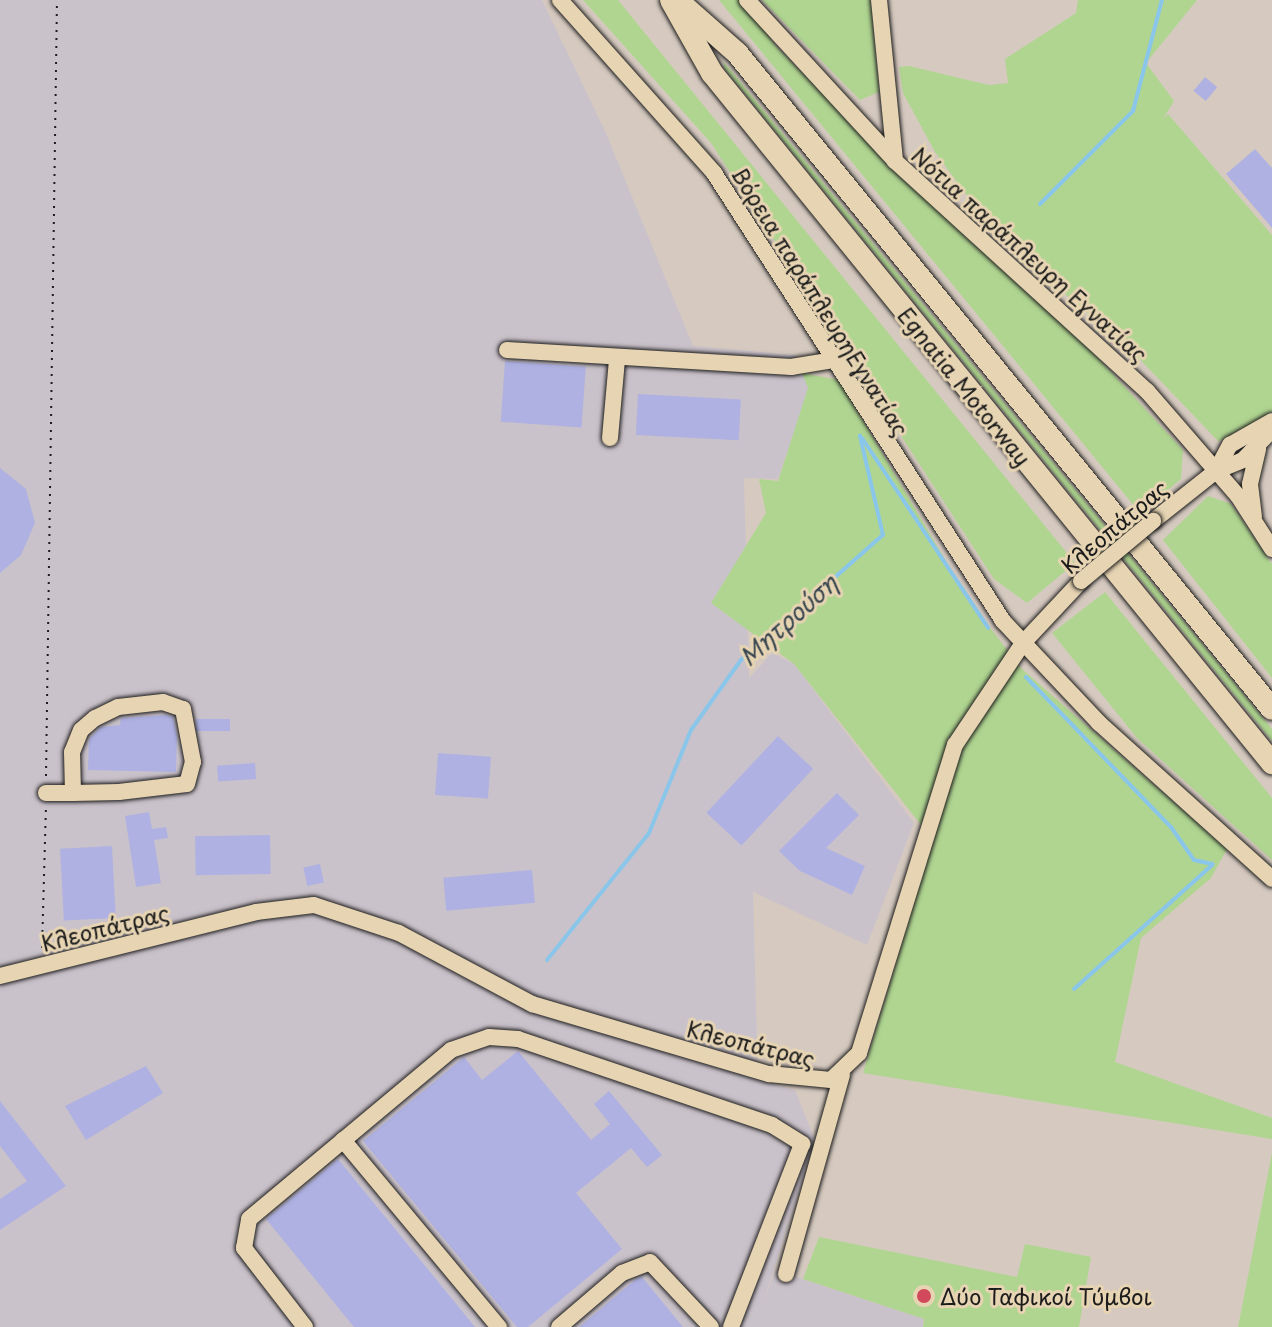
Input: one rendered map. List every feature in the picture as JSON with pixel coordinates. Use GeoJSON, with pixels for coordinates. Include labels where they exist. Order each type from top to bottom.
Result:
{"type":"FeatureCollection","features":[{"type":"Feature","properties":{"kind":"highway","name":"Egnatia Motorway"},"geometry":{"type":"LineString","coordinates":[[671,0],[712,73],[1272,763]]}},
{"type":"Feature","properties":{"kind":"highway","name":"Egnatia Motorway"},"geometry":{"type":"LineString","coordinates":[[677,0],[737,53],[1272,709]]}},
{"type":"Feature","properties":{"kind":"street","name":"Βόρεια παράπλευρηΕγνατίας"},"geometry":{"type":"LineString","coordinates":[[560,0],[714,173],[974,580],[1023,643],[1099,723],[1272,879]]}},
{"type":"Feature","properties":{"kind":"street","name":"Νότια παράπλευρη Εγνατίας"},"geometry":{"type":"LineString","coordinates":[[747,0],[895,161],[1185,433],[1255,522],[1272,549]]}},
{"type":"Feature","properties":{"kind":"street"},"geometry":{"type":"LineString","coordinates":[[879,0],[895,161]]}},
{"type":"Feature","properties":{"kind":"street"},"geometry":{"type":"LineString","coordinates":[[507,350],[617,360],[791,367],[834,360]]}},
{"type":"Feature","properties":{"kind":"street"},"geometry":{"type":"LineString","coordinates":[[610,438],[617,360]]}},
{"type":"Feature","properties":{"kind":"street"},"geometry":{"type":"LineString","coordinates":[[1185,433],[1210,444],[1237,439],[1272,421]]}},
{"type":"Feature","properties":{"kind":"street"},"geometry":{"type":"LineString","coordinates":[[1216,471],[1259,446],[1272,430]]}},
{"type":"Feature","properties":{"kind":"street"},"geometry":{"type":"LineString","coordinates":[[1216,471],[1237,439]]}},
{"type":"Feature","properties":{"kind":"street"},"geometry":{"type":"LineString","coordinates":[[1255,522],[1250,484],[1259,446]]}},
{"type":"Feature","properties":{"kind":"street","name":"Κλεοπάτρας"},"geometry":{"type":"LineString","coordinates":[[0,976],[256,912],[314,905],[378,923],[549,1010],[769,1074],[817,1082],[842,1075],[859,1053],[948,760],[1023,643],[1081,581],[1216,471]]}},
{"type":"Feature","properties":{"kind":"street"},"geometry":{"type":"LineString","coordinates":[[46,793],[73,793],[187,784],[193,762],[183,709],[163,702],[118,707],[95,718],[81,730],[72,752],[73,793]]}},
{"type":"Feature","properties":{"kind":"street"},"geometry":{"type":"LineString","coordinates":[[305,1327],[254,1265],[242,1233],[249,1219],[451,1050],[489,1037],[518,1039],[793,1134],[802,1144],[801,1159],[731,1327]]}},
{"type":"Feature","properties":{"kind":"street"},"geometry":{"type":"LineString","coordinates":[[786,1274],[842,1075]]}},
{"type":"Feature","properties":{"kind":"street"},"geometry":{"type":"LineString","coordinates":[[343,1140],[499,1327]]}},
{"type":"Feature","properties":{"kind":"street"},"geometry":{"type":"LineString","coordinates":[[559,1327],[622,1273],[650,1262],[711,1327]]}},
{"type":"Feature","properties":{"kind":"path"},"geometry":{"type":"LineString","coordinates":[[41,965],[57,0]]}},
{"type":"Feature","properties":{"kind":"shaded area"},"geometry":{"type":"Polygon","coordinates":[[[0,0],[542,0],[606,133],[693,346],[795,355],[809,388],[778,479],[744,478],[749,678],[772,653],[794,664],[914,823],[867,945],[753,892],[758,1080],[795,1090],[815,1140],[763,1303],[775,1270],[924,1319],[923,1327],[0,1327],[0,0]]]}},
{"type":"Feature","properties":{"kind":"green space"},"geometry":{"type":"Polygon","coordinates":[[[583,0],[618,0],[1075,563],[1027,603],[994,579],[711,143],[583,0]]]}},
{"type":"Feature","properties":{"kind":"green space"},"geometry":{"type":"Polygon","coordinates":[[[719,0],[745,0],[774,44],[884,156],[1075,333],[1183,450],[1181,479],[1140,513],[719,0]]]}},
{"type":"Feature","properties":{"kind":"green space"},"geometry":{"type":"Polygon","coordinates":[[[762,0],[871,0],[879,92],[860,100],[762,0]]]}},
{"type":"Feature","properties":{"kind":"green space"},"geometry":{"type":"Polygon","coordinates":[[[1078,0],[1197,0],[1146,63],[1174,101],[1163,119],[1168,114],[1272,235],[1272,412],[1240,435],[1218,441],[1127,346],[978,221],[982,216],[935,152],[903,93],[899,67],[909,66],[989,85],[1008,83],[1005,59],[1076,13],[1078,0]]]}},
{"type":"Feature","properties":{"kind":"green space"},"geometry":{"type":"Polygon","coordinates":[[[724,62],[1272,729],[1272,741],[724,68],[724,62]]]}},
{"type":"Feature","properties":{"kind":"green space"},"geometry":{"type":"Polygon","coordinates":[[[802,373],[839,380],[969,600],[1021,668],[1227,849],[1211,878],[1141,938],[1115,1062],[1272,1118],[1272,1139],[863,1073],[933,840],[794,664],[711,603],[766,513],[759,479],[778,481],[808,388],[802,373]]]}},
{"type":"Feature","properties":{"kind":"green space"},"geometry":{"type":"Polygon","coordinates":[[[1208,496],[1231,504],[1272,564],[1272,678],[1163,540],[1208,496]]]}},
{"type":"Feature","properties":{"kind":"green space"},"geometry":{"type":"Polygon","coordinates":[[[1105,592],[1272,798],[1272,860],[1137,738],[1052,633],[1105,592]]]}},
{"type":"Feature","properties":{"kind":"green space"},"geometry":{"type":"Polygon","coordinates":[[[1272,1153],[1272,1327],[1238,1327],[1272,1153]]]}},
{"type":"Feature","properties":{"kind":"green space"},"geometry":{"type":"Polygon","coordinates":[[[819,1237],[1017,1277],[1025,1244],[1091,1257],[1079,1327],[923,1327],[924,1319],[803,1279],[819,1237]]]}},
{"type":"Feature","properties":{"kind":"building"},"geometry":{"type":"Polygon","coordinates":[[[1205,77],[1217,87],[1206,101],[1193,91],[1205,77]]]}},
{"type":"Feature","properties":{"kind":"building"},"geometry":{"type":"Polygon","coordinates":[[[1255,149],[1272,168],[1272,228],[1226,174],[1255,149]]]}},
{"type":"Feature","properties":{"kind":"building"},"geometry":{"type":"Polygon","coordinates":[[[505,361],[586,367],[582,428],[501,422],[505,361]]]}},
{"type":"Feature","properties":{"kind":"building"},"geometry":{"type":"Polygon","coordinates":[[[638,394],[741,399],[739,440],[636,435],[638,394]]]}},
{"type":"Feature","properties":{"kind":"building"},"geometry":{"type":"Polygon","coordinates":[[[0,468],[26,489],[35,523],[21,555],[0,573],[0,468]]]}},
{"type":"Feature","properties":{"kind":"building"},"geometry":{"type":"Polygon","coordinates":[[[173,717],[177,736],[176,772],[88,770],[89,739],[101,727],[120,725],[121,718],[173,717]]]}},
{"type":"Feature","properties":{"kind":"building"},"geometry":{"type":"Polygon","coordinates":[[[196,719],[230,719],[230,731],[196,731],[196,719]]]}},
{"type":"Feature","properties":{"kind":"building"},"geometry":{"type":"Polygon","coordinates":[[[778,736],[813,769],[741,846],[706,813],[778,736]]]}},
{"type":"Feature","properties":{"kind":"building"},"geometry":{"type":"Polygon","coordinates":[[[438,753],[491,757],[488,799],[435,795],[438,753]]]}},
{"type":"Feature","properties":{"kind":"building"},"geometry":{"type":"Polygon","coordinates":[[[255,763],[256,779],[218,782],[217,766],[255,763]]]}},
{"type":"Feature","properties":{"kind":"building"},"geometry":{"type":"Polygon","coordinates":[[[837,793],[859,815],[826,848],[865,866],[852,895],[800,871],[779,851],[837,793]]]}},
{"type":"Feature","properties":{"kind":"building"},"geometry":{"type":"Polygon","coordinates":[[[149,812],[152,829],[166,827],[168,838],[154,840],[161,883],[136,887],[125,816],[149,812]]]}},
{"type":"Feature","properties":{"kind":"building"},"geometry":{"type":"Polygon","coordinates":[[[270,835],[271,874],[196,875],[195,836],[270,835]]]}},
{"type":"Feature","properties":{"kind":"building"},"geometry":{"type":"Polygon","coordinates":[[[112,846],[116,918],[64,921],[60,849],[112,846]]]}},
{"type":"Feature","properties":{"kind":"building"},"geometry":{"type":"Polygon","coordinates":[[[320,864],[324,883],[307,886],[303,868],[320,864]]]}},
{"type":"Feature","properties":{"kind":"building"},"geometry":{"type":"Polygon","coordinates":[[[532,870],[535,903],[446,911],[443,878],[532,870]]]}},
{"type":"Feature","properties":{"kind":"building"},"geometry":{"type":"Polygon","coordinates":[[[518,1051],[591,1140],[610,1124],[594,1104],[609,1091],[662,1155],[647,1167],[631,1148],[576,1193],[622,1249],[528,1327],[517,1327],[363,1141],[464,1057],[482,1080],[518,1051]]]}},
{"type":"Feature","properties":{"kind":"building"},"geometry":{"type":"Polygon","coordinates":[[[146,1066],[163,1093],[86,1140],[65,1106],[146,1066]]]}},
{"type":"Feature","properties":{"kind":"building"},"geometry":{"type":"Polygon","coordinates":[[[0,1101],[66,1186],[0,1230],[0,1199],[27,1181],[0,1146],[0,1101]]]}},
{"type":"Feature","properties":{"kind":"building"},"geometry":{"type":"Polygon","coordinates":[[[338,1159],[475,1327],[354,1327],[266,1219],[338,1159]]]}},
{"type":"Feature","properties":{"kind":"building"},"geometry":{"type":"Polygon","coordinates":[[[642,1277],[683,1327],[579,1327],[636,1279],[642,1277]]]}},
{"type":"Feature","properties":{"kind":"waterway","name":"Μητρούση"},"geometry":{"type":"LineString","coordinates":[[1040,204],[1133,111],[1162,0]]}},
{"type":"Feature","properties":{"kind":"waterway","name":"Μητρούση"},"geometry":{"type":"LineString","coordinates":[[547,960],[649,833],[691,730],[741,660],[883,535],[860,436]]}},
{"type":"Feature","properties":{"kind":"waterway"},"geometry":{"type":"LineString","coordinates":[[862,438],[988,628]]}},
{"type":"Feature","properties":{"kind":"waterway"},"geometry":{"type":"LineString","coordinates":[[1026,677],[1171,827],[1194,860],[1213,864]]}},
{"type":"Feature","properties":{"kind":"waterway"},"geometry":{"type":"LineString","coordinates":[[1074,989],[1212,865]]}},
{"type":"Feature","properties":{"kind":"place","name":"Δύο Ταφικοί Τύμβοι"},"geometry":{"type":"Point","coordinates":[924,1296]}}]}
